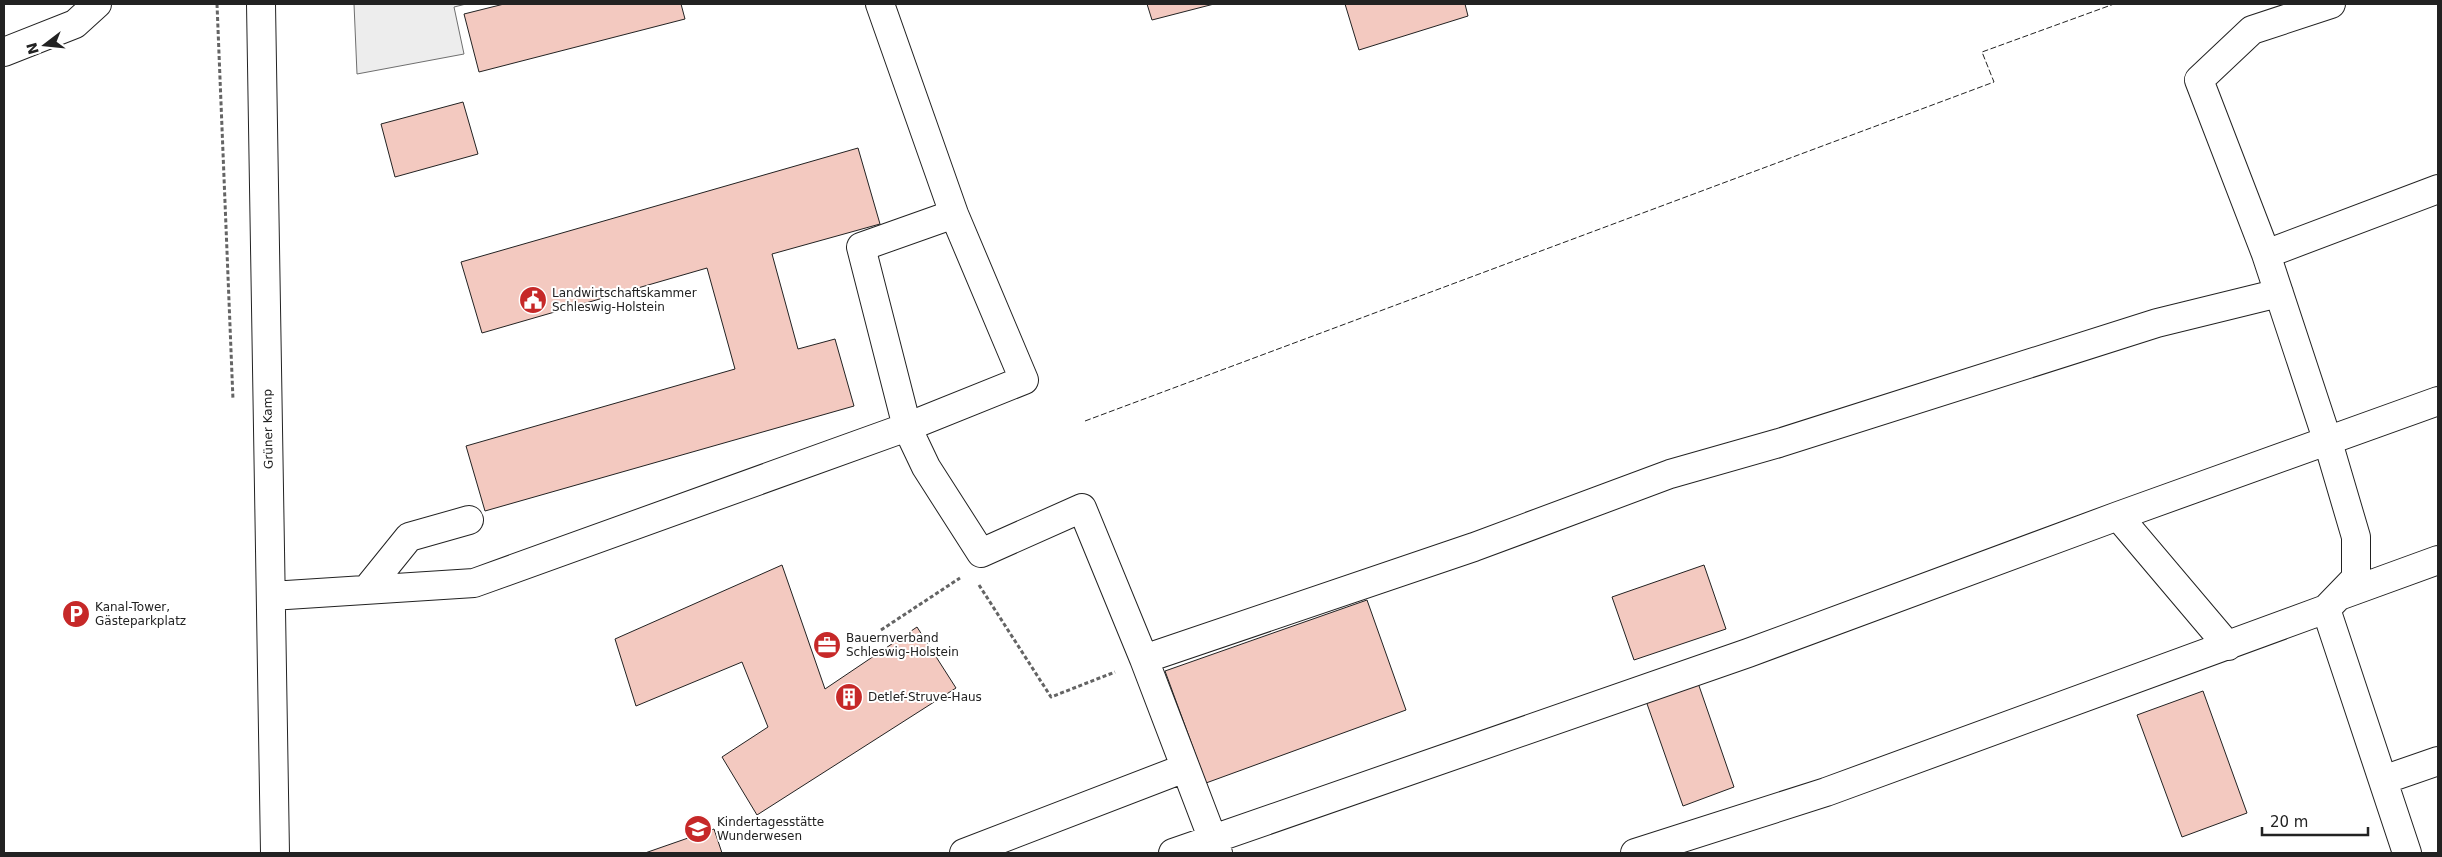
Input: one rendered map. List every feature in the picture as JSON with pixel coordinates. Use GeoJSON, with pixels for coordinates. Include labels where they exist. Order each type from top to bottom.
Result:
{"type":"FeatureCollection","features":[{"type":"Feature","properties":{"kind":"street"},"geometry":{"type":"LineString","coordinates":[[4,52],[74,24],[98,4]]}},
{"type":"Feature","properties":{"kind":"street","name":"Grüner Kamp"},"geometry":{"type":"LineString","coordinates":[[260,4],[275,853]]}},
{"type":"Feature","properties":{"kind":"street"},"geometry":{"type":"LineString","coordinates":[[271,596],[474,582],[908,427],[1024,380],[954,214],[880,4]]}},
{"type":"Feature","properties":{"kind":"street"},"geometry":{"type":"LineString","coordinates":[[2331,4],[2252,30],[2199,80],[2266,254],[2328,442],[2356,537],[2356,578],[2333,602]]}},
{"type":"Feature","properties":{"kind":"street"},"geometry":{"type":"LineString","coordinates":[[2266,254],[2438,189]]}},
{"type":"Feature","properties":{"kind":"street"},"geometry":{"type":"LineString","coordinates":[[954,214],[861,246],[908,427],[926,467],[976,562],[1082,508],[1144,659],[1215,846]]}},
{"type":"Feature","properties":{"kind":"street"},"geometry":{"type":"LineString","coordinates":[[1144,659],[1474,547],[1670,474],[1779,443],[2157,323],[2279,293]]}},
{"type":"Feature","properties":{"kind":"street"},"geometry":{"type":"LineString","coordinates":[[1173,853],[1215,846],[2438,401]]}},
{"type":"Feature","properties":{"kind":"street"},"geometry":{"type":"LineString","coordinates":[[2118,516],[2228,646]]}},
{"type":"Feature","properties":{"kind":"street"},"geometry":{"type":"LineString","coordinates":[[367,589],[410,537],[469,520]]}},
{"type":"Feature","properties":{"kind":"street"},"geometry":{"type":"LineString","coordinates":[[1635,853],[1826,792],[2228,646],[2438,560]]}},
{"type":"Feature","properties":{"kind":"street"},"geometry":{"type":"LineString","coordinates":[[2333,602],[2383,780],[2407,853]]}},
{"type":"Feature","properties":{"kind":"street"},"geometry":{"type":"LineString","coordinates":[[2383,780],[2438,760]]}},
{"type":"Feature","properties":{"kind":"street"},"geometry":{"type":"LineString","coordinates":[[964,853],[1185,768]]}},
{"type":"Feature","properties":{"kind":"path"},"geometry":{"type":"LineString","coordinates":[[881,630],[976,562],[1052,697],[1144,659]]}},
{"type":"Feature","properties":{"kind":"shaded area"},"geometry":{"type":"Polygon","coordinates":[[[354,4],[466,4],[454,7],[464,54],[357,74],[354,4]]]}},
{"type":"Feature","properties":{"kind":"building"},"geometry":{"type":"Polygon","coordinates":[[[504,4],[681,4],[685,19],[479,72],[464,14],[504,4]]]}},
{"type":"Feature","properties":{"kind":"building"},"geometry":{"type":"Polygon","coordinates":[[[1147,4],[1214,4],[1152,20],[1147,4]]]}},
{"type":"Feature","properties":{"kind":"building"},"geometry":{"type":"Polygon","coordinates":[[[1345,4],[1465,4],[1468,16],[1359,50],[1345,4]]]}},
{"type":"Feature","properties":{"kind":"building"},"geometry":{"type":"Polygon","coordinates":[[[463,102],[478,154],[395,177],[381,124],[463,102]]]}},
{"type":"Feature","properties":{"kind":"building","name":"Landwirtschaftskammer Schleswig-Holstein"},"geometry":{"type":"Polygon","coordinates":[[[858,148],[880,224],[772,254],[798,349],[835,339],[854,406],[485,511],[466,446],[735,369],[707,268],[482,333],[461,262],[858,148]]]}},
{"type":"Feature","properties":{"kind":"building","name":"Detlef-Struve-Haus"},"geometry":{"type":"Polygon","coordinates":[[[782,565],[825,689],[917,627],[956,688],[757,815],[722,757],[768,727],[742,662],[636,706],[615,639],[782,565]]]}},
{"type":"Feature","properties":{"kind":"building"},"geometry":{"type":"Polygon","coordinates":[[[1704,565],[1726,629],[1634,660],[1612,597],[1704,565]]]}},
{"type":"Feature","properties":{"kind":"building"},"geometry":{"type":"Polygon","coordinates":[[[1367,600],[1406,710],[1206,783],[1165,671],[1367,600]]]}},
{"type":"Feature","properties":{"kind":"building"},"geometry":{"type":"Polygon","coordinates":[[[1697,680],[1734,787],[1683,806],[1645,698],[1697,680]]]}},
{"type":"Feature","properties":{"kind":"building"},"geometry":{"type":"Polygon","coordinates":[[[2203,691],[2247,813],[2182,837],[2137,715],[2203,691]]]}},
{"type":"Feature","properties":{"kind":"building"},"geometry":{"type":"Polygon","coordinates":[[[714,829],[722,853],[645,853],[714,829]]]}},
{"type":"Feature","properties":{"kind":"fence"},"geometry":{"type":"LineString","coordinates":[[1085,421],[1994,82],[1982,52],[2114,4]]}},
{"type":"Feature","properties":{"kind":"place","name":"Landwirtschaftskammer Schleswig-Holstein"},"geometry":{"type":"Point","coordinates":[533,300]}},
{"type":"Feature","properties":{"kind":"place","name":"Kanal-Tower, Gästeparkplatz"},"geometry":{"type":"Point","coordinates":[76,614]}},
{"type":"Feature","properties":{"kind":"place","name":"Bauernverband Schleswig-Holstein"},"geometry":{"type":"Point","coordinates":[827,645]}},
{"type":"Feature","properties":{"kind":"place","name":"Detlef-Struve-Haus"},"geometry":{"type":"Point","coordinates":[849,697]}},
{"type":"Feature","properties":{"kind":"place","name":"Kindertagesstätte Wunderwesen"},"geometry":{"type":"Point","coordinates":[698,829]}}]}
